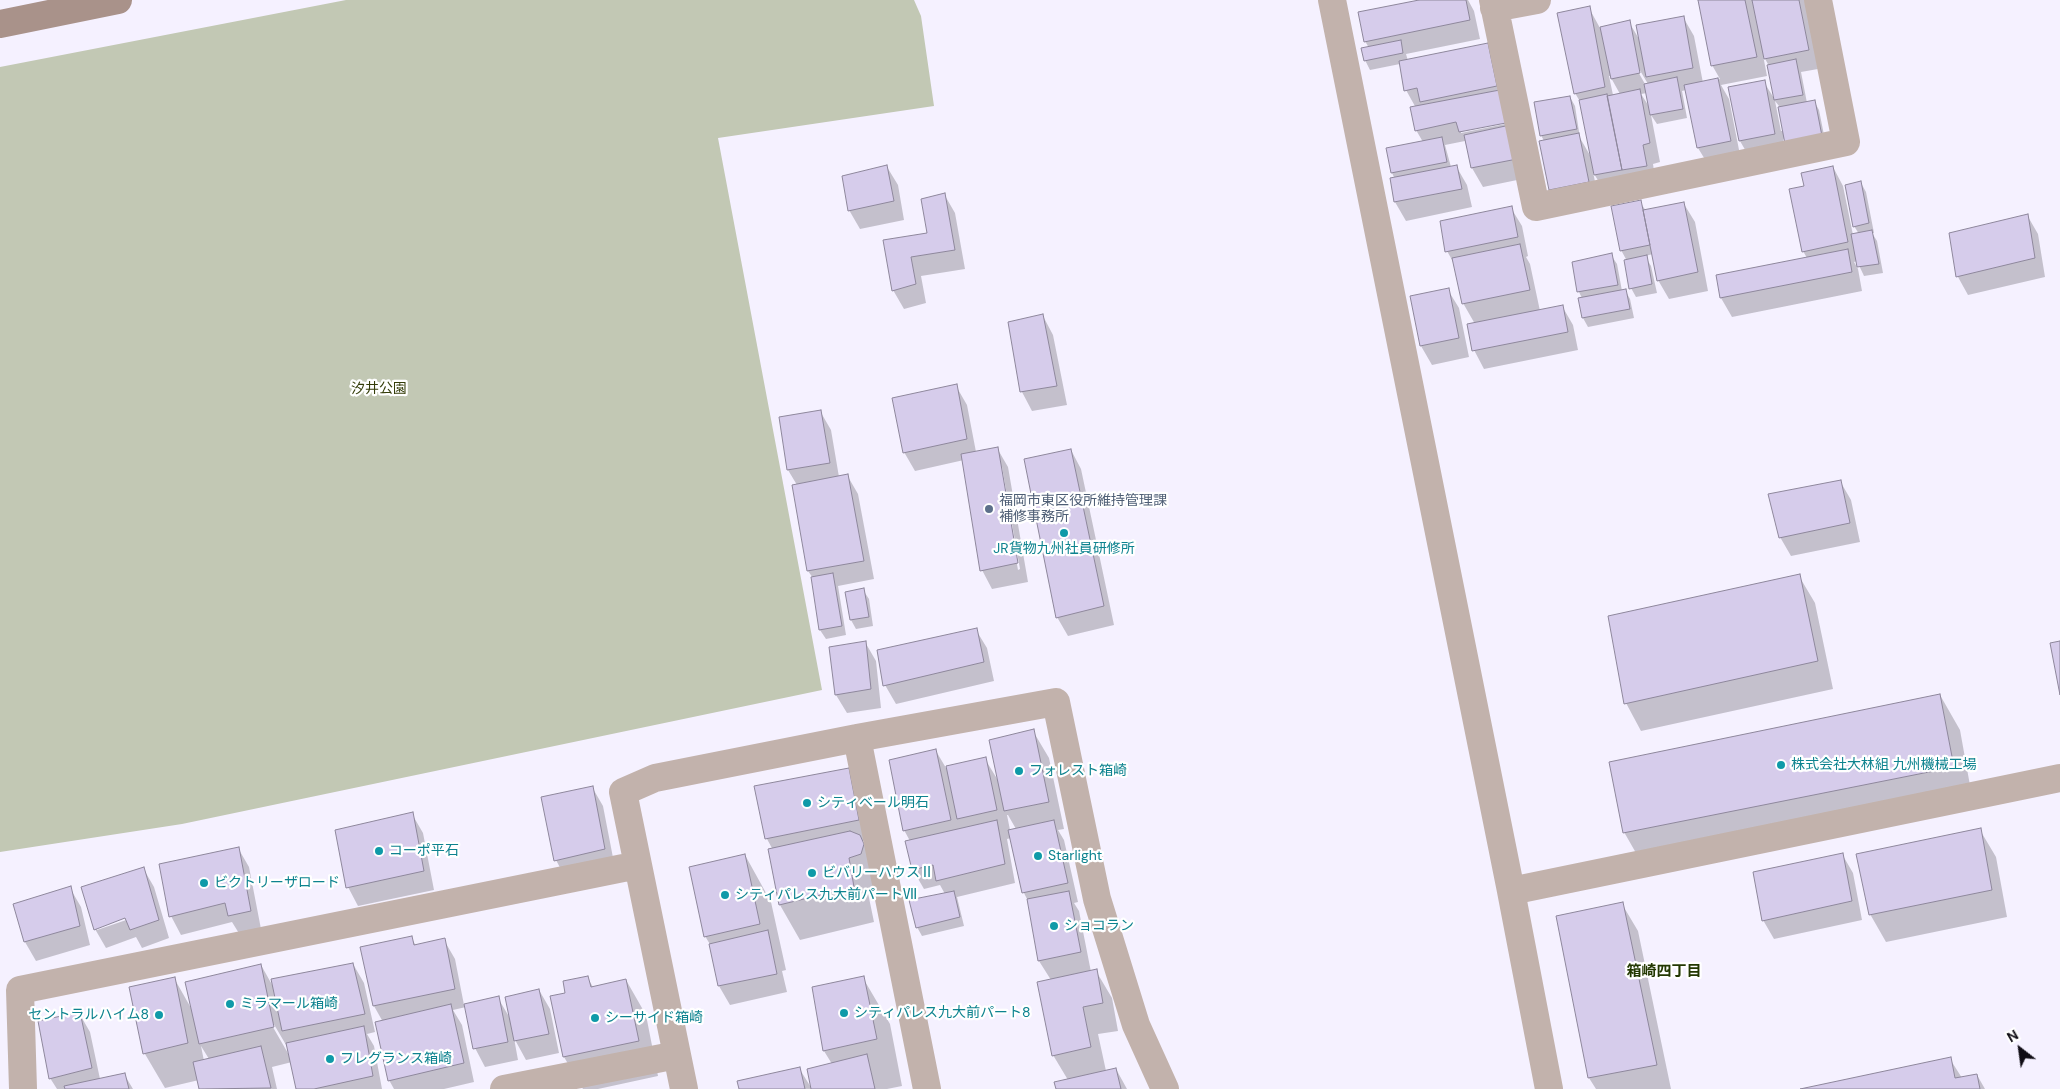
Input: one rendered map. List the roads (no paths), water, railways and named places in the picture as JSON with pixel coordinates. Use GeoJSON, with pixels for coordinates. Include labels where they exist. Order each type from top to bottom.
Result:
{"type":"FeatureCollection","features":[{"type":"Feature","properties":{"kind":"street"},"geometry":{"type":"LineString","coordinates":[[0,24],[118,0]]}},
{"type":"Feature","properties":{"kind":"street"},"geometry":{"type":"LineString","coordinates":[[1332,0],[1549,1089]]}},
{"type":"Feature","properties":{"kind":"street"},"geometry":{"type":"LineString","coordinates":[[1537,0],[1494,4],[1536,207],[1846,142],[1818,0]]}},
{"type":"Feature","properties":{"kind":"street"},"geometry":{"type":"LineString","coordinates":[[684,1089],[623,792],[655,778],[857,738],[1056,702],[1096,899],[1136,1025],[1165,1089]]}},
{"type":"Feature","properties":{"kind":"street"},"geometry":{"type":"LineString","coordinates":[[857,738],[927,1089]]}},
{"type":"Feature","properties":{"kind":"street"},"geometry":{"type":"LineString","coordinates":[[1510,891],[2060,778]]}},
{"type":"Feature","properties":{"kind":"street"},"geometry":{"type":"LineString","coordinates":[[23,1089],[20,990],[638,864]]}},
{"type":"Feature","properties":{"kind":"street"},"geometry":{"type":"LineString","coordinates":[[504,1089],[677,1055]]}},
{"type":"Feature","properties":{"kind":"place","name":"福岡市東区役所維持管理課 補修事務所"},"geometry":{"type":"Point","coordinates":[989,509]}},
{"type":"Feature","properties":{"kind":"place","name":"JR貨物九州社員研修所"},"geometry":{"type":"Point","coordinates":[1064,533]}},
{"type":"Feature","properties":{"kind":"place","name":"株式会社大林組 九州機械工場"},"geometry":{"type":"Point","coordinates":[1781,765]}},
{"type":"Feature","properties":{"kind":"place","name":"フォレスト箱崎"},"geometry":{"type":"Point","coordinates":[1019,771]}},
{"type":"Feature","properties":{"kind":"place","name":"シティベール明石"},"geometry":{"type":"Point","coordinates":[807,803]}},
{"type":"Feature","properties":{"kind":"place","name":"コーポ平石"},"geometry":{"type":"Point","coordinates":[379,851]}},
{"type":"Feature","properties":{"kind":"place","name":"Starlight"},"geometry":{"type":"Point","coordinates":[1038,856]}},
{"type":"Feature","properties":{"kind":"place","name":"ビバリーハウスⅡ"},"geometry":{"type":"Point","coordinates":[812,873]}},
{"type":"Feature","properties":{"kind":"place","name":"ビクトリーザロード"},"geometry":{"type":"Point","coordinates":[204,883]}},
{"type":"Feature","properties":{"kind":"place","name":"シティパレス九大前パートⅦ"},"geometry":{"type":"Point","coordinates":[725,895]}},
{"type":"Feature","properties":{"kind":"place","name":"ショコラン"},"geometry":{"type":"Point","coordinates":[1054,926]}},
{"type":"Feature","properties":{"kind":"place","name":"ミラマール箱崎"},"geometry":{"type":"Point","coordinates":[230,1004]}},
{"type":"Feature","properties":{"kind":"place","name":"シティパレス九大前パート8"},"geometry":{"type":"Point","coordinates":[844,1013]}},
{"type":"Feature","properties":{"kind":"place","name":"セントラルハイム8"},"geometry":{"type":"Point","coordinates":[159,1015]}},
{"type":"Feature","properties":{"kind":"place","name":"シーサイド箱崎"},"geometry":{"type":"Point","coordinates":[595,1018]}},
{"type":"Feature","properties":{"kind":"place","name":"フレグランス箱崎"},"geometry":{"type":"Point","coordinates":[330,1059]}},
{"type":"Feature","properties":{"kind":"district","name":"箱崎四丁目"},"geometry":{"type":"Point","coordinates":[1664,972]}},
{"type":"Feature","properties":{"kind":"park label","name":"汐井公園"},"geometry":{"type":"Point","coordinates":[379,389]}}]}
